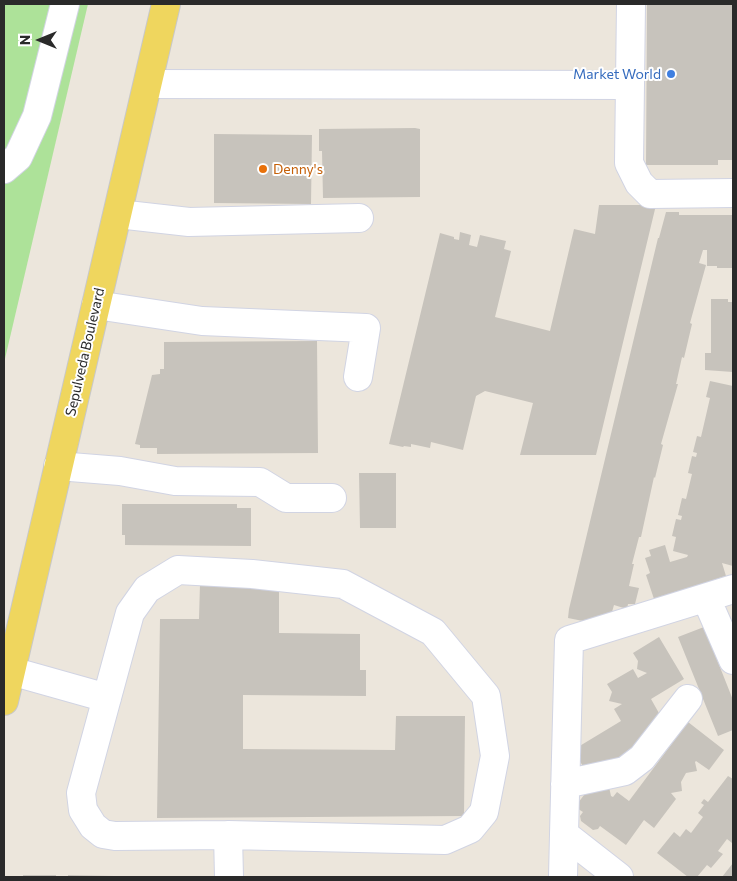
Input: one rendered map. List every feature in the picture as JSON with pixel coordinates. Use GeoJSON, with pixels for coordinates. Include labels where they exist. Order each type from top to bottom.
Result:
{"type":"FeatureCollection","features":[{"type":"Feature","properties":{"kind":"main road","name":"Sepulveda Boulevard"},"geometry":{"type":"LineString","coordinates":[[4,701],[166,4]]}},
{"type":"Feature","properties":{"kind":"street"},"geometry":{"type":"LineString","coordinates":[[4,169],[18,157],[37,116],[65,4]]}},
{"type":"Feature","properties":{"kind":"street"},"geometry":{"type":"LineString","coordinates":[[631,4],[629,163],[639,183],[650,194],[733,194]]}},
{"type":"Feature","properties":{"kind":"street"},"geometry":{"type":"LineString","coordinates":[[148,84],[630,85]]}},
{"type":"Feature","properties":{"kind":"street"},"geometry":{"type":"LineString","coordinates":[[118,214],[189,222],[358,218]]}},
{"type":"Feature","properties":{"kind":"street"},"geometry":{"type":"LineString","coordinates":[[96,305],[202,321],[366,328],[358,377]]}},
{"type":"Feature","properties":{"kind":"street"},"geometry":{"type":"LineString","coordinates":[[58,466],[120,471],[175,481],[260,482],[286,498],[332,498]]}},
{"type":"Feature","properties":{"kind":"street"},"geometry":{"type":"LineString","coordinates":[[178,570],[252,574],[343,584],[433,632],[486,696],[495,756],[484,812],[470,829],[445,840],[228,835],[115,836],[103,834],[93,826],[83,810],[81,793],[130,613],[147,589],[178,570]]}},
{"type":"Feature","properties":{"kind":"street"},"geometry":{"type":"LineString","coordinates":[[564,877],[569,640],[733,589]]}},
{"type":"Feature","properties":{"kind":"street"},"geometry":{"type":"LineString","coordinates":[[706,598],[733,660]]}},
{"type":"Feature","properties":{"kind":"street"},"geometry":{"type":"LineString","coordinates":[[11,671],[107,698]]}},
{"type":"Feature","properties":{"kind":"street"},"geometry":{"type":"LineString","coordinates":[[565,784],[625,771],[642,758],[688,699]]}},
{"type":"Feature","properties":{"kind":"street"},"geometry":{"type":"LineString","coordinates":[[564,834],[619,877]]}},
{"type":"Feature","properties":{"kind":"street"},"geometry":{"type":"LineString","coordinates":[[228,835],[229,877]]}},
{"type":"Feature","properties":{"kind":"green space"},"geometry":{"type":"Polygon","coordinates":[[[4,4],[88,4],[4,363],[4,4]]]}},
{"type":"Feature","properties":{"kind":"building"},"geometry":{"type":"Polygon","coordinates":[[[647,4],[733,4],[733,160],[718,160],[718,165],[646,165],[647,4]]]}},
{"type":"Feature","properties":{"kind":"building"},"geometry":{"type":"Polygon","coordinates":[[[319,129],[420,129],[420,197],[323,198],[322,151],[319,151],[319,129]]]}},
{"type":"Feature","properties":{"kind":"building","name":"Denny's"},"geometry":{"type":"Polygon","coordinates":[[[214,134],[312,135],[311,204],[214,203],[214,134]]]}},
{"type":"Feature","properties":{"kind":"building"},"geometry":{"type":"Polygon","coordinates":[[[599,205],[656,205],[596,455],[520,455],[533,403],[485,391],[476,396],[463,450],[431,442],[430,448],[411,444],[411,447],[403,447],[389,444],[440,233],[459,240],[460,232],[471,235],[469,245],[477,247],[480,235],[506,241],[504,249],[511,251],[495,317],[550,331],[574,229],[595,234],[599,205]]]}},
{"type":"Feature","properties":{"kind":"building"},"geometry":{"type":"Polygon","coordinates":[[[666,212],[679,212],[679,215],[733,215],[733,268],[707,266],[707,250],[703,250],[699,263],[706,265],[690,323],[692,324],[684,358],[682,357],[676,384],[678,384],[661,444],[663,445],[641,537],[639,537],[632,564],[634,564],[629,586],[639,588],[635,604],[628,604],[627,609],[614,605],[612,612],[583,621],[568,618],[658,238],[666,212]]]}},
{"type":"Feature","properties":{"kind":"building"},"geometry":{"type":"Polygon","coordinates":[[[711,299],[728,299],[728,302],[733,302],[733,372],[705,370],[705,353],[711,353],[711,299]]]}},
{"type":"Feature","properties":{"kind":"building"},"geometry":{"type":"Polygon","coordinates":[[[317,341],[318,453],[157,454],[157,448],[140,448],[140,445],[135,444],[152,375],[160,374],[160,369],[164,369],[164,342],[317,341]]]}},
{"type":"Feature","properties":{"kind":"building"},"geometry":{"type":"Polygon","coordinates":[[[710,381],[733,386],[733,566],[722,563],[726,576],[695,586],[696,588],[680,594],[679,591],[654,599],[646,575],[650,573],[645,558],[651,556],[649,550],[665,545],[670,562],[687,557],[688,555],[673,551],[676,537],[672,536],[676,519],[681,520],[682,516],[678,515],[682,498],[686,499],[692,474],[688,473],[692,456],[696,457],[697,453],[693,452],[697,436],[701,437],[710,398],[706,397],[710,381]]]}},
{"type":"Feature","properties":{"kind":"building"},"geometry":{"type":"Polygon","coordinates":[[[359,473],[396,473],[396,528],[360,528],[359,473]]]}},
{"type":"Feature","properties":{"kind":"building"},"geometry":{"type":"Polygon","coordinates":[[[122,504],[237,504],[237,508],[251,508],[251,546],[125,545],[125,535],[122,535],[122,504]]]}},
{"type":"Feature","properties":{"kind":"building"},"geometry":{"type":"Polygon","coordinates":[[[200,584],[279,585],[279,633],[360,634],[360,670],[366,670],[366,696],[243,695],[243,749],[395,750],[396,716],[465,716],[464,816],[157,818],[160,619],[199,619],[200,584]]]}},
{"type":"Feature","properties":{"kind":"building"},"geometry":{"type":"Polygon","coordinates":[[[704,627],[733,700],[733,730],[718,736],[678,637],[704,627]]]}},
{"type":"Feature","properties":{"kind":"building"},"geometry":{"type":"Polygon","coordinates":[[[659,637],[684,679],[651,699],[664,722],[639,738],[645,749],[589,776],[573,750],[621,721],[614,709],[622,704],[609,701],[612,692],[607,684],[633,669],[638,678],[647,673],[637,669],[638,661],[633,653],[659,637]]]}},
{"type":"Feature","properties":{"kind":"building"},"geometry":{"type":"Polygon","coordinates":[[[688,722],[724,750],[709,770],[695,762],[697,771],[686,773],[681,782],[682,791],[671,793],[676,799],[654,828],[644,820],[626,845],[600,826],[598,829],[593,830],[581,821],[580,816],[583,812],[575,807],[593,783],[609,787],[613,797],[617,792],[629,801],[688,722]]]}},
{"type":"Feature","properties":{"kind":"building"},"geometry":{"type":"Polygon","coordinates":[[[728,776],[733,779],[733,841],[732,843],[727,839],[718,851],[723,854],[711,868],[707,865],[697,877],[688,877],[657,853],[674,832],[680,837],[686,829],[691,833],[703,817],[698,813],[704,805],[701,803],[704,799],[708,802],[728,776]]]}},
{"type":"Feature","properties":{"kind":"building"},"geometry":{"type":"Polygon","coordinates":[[[733,863],[733,877],[722,877],[733,863]]]}},
{"type":"Feature","properties":{"kind":"building"},"geometry":{"type":"Polygon","coordinates":[[[23,875],[56,875],[56,877],[23,877],[23,875]]]}},
{"type":"Feature","properties":{"kind":"building"},"geometry":{"type":"Polygon","coordinates":[[[68,875],[114,876],[114,877],[68,877],[68,875]]]}},
{"type":"Feature","properties":{"kind":"place","name":"Market World"},"geometry":{"type":"Point","coordinates":[671,74]}},
{"type":"Feature","properties":{"kind":"place","name":"Denny's"},"geometry":{"type":"Point","coordinates":[263,169]}}]}
